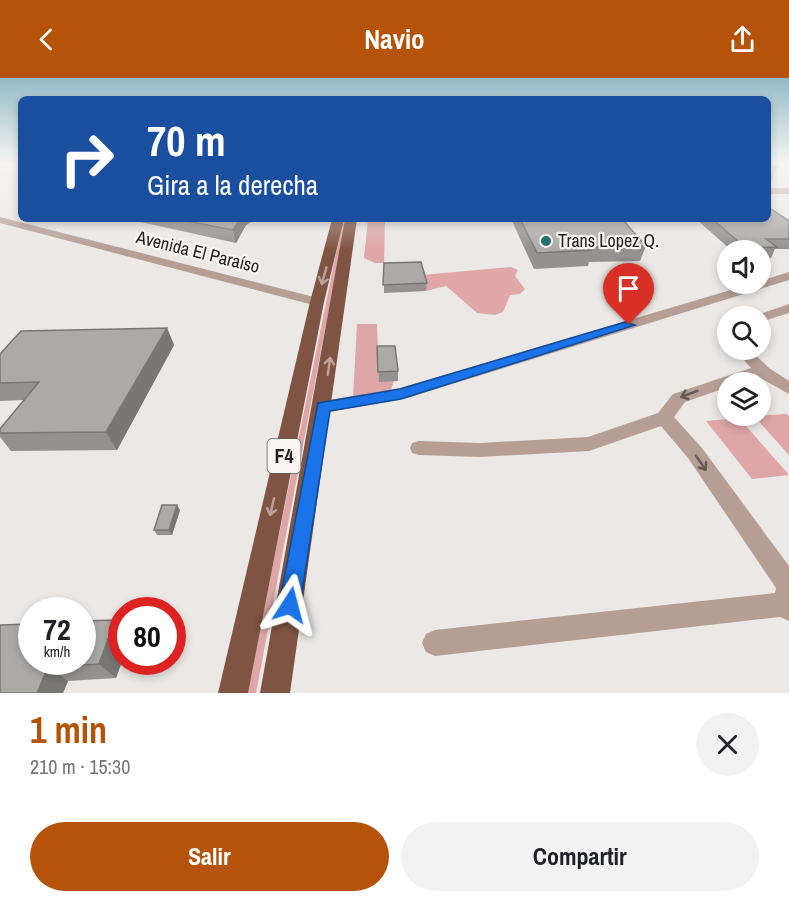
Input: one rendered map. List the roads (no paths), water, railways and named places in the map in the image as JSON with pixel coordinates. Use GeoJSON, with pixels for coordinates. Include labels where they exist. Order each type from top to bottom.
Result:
{"type":"FeatureCollection","features":[{"type":"Feature","properties":{"kind":"highway","name":"F4"},"geometry":{"type":"LineString","coordinates":[[233,693],[317,302],[337,222]]}},
{"type":"Feature","properties":{"kind":"highway","name":"F4"},"geometry":{"type":"LineString","coordinates":[[275,693],[323,407],[351,222]]}},
{"type":"Feature","properties":{"kind":"street","name":"Avenida El Paraíso"},"geometry":{"type":"LineString","coordinates":[[0,220],[317,302]]}},
{"type":"Feature","properties":{"kind":"street"},"geometry":{"type":"LineString","coordinates":[[323,407],[401,394],[789,276]]}},
{"type":"Feature","properties":{"kind":"street"},"geometry":{"type":"LineString","coordinates":[[771,314],[789,308]]}},
{"type":"Feature","properties":{"kind":"street"},"geometry":{"type":"LineString","coordinates":[[752,360],[763,372]]}},
{"type":"Feature","properties":{"kind":"street"},"geometry":{"type":"LineString","coordinates":[[771,377],[789,388]]}},
{"type":"Feature","properties":{"kind":"street"},"geometry":{"type":"LineString","coordinates":[[419,448],[503,449],[589,444],[664,418],[679,398],[717,385]]}},
{"type":"Feature","properties":{"kind":"street"},"geometry":{"type":"LineString","coordinates":[[435,643],[787,605],[788,585],[695,453],[664,418]]}},
{"type":"Feature","properties":{"kind":"place","name":"Trans Lopez Q."},"geometry":{"type":"Point","coordinates":[546,241]}}]}
